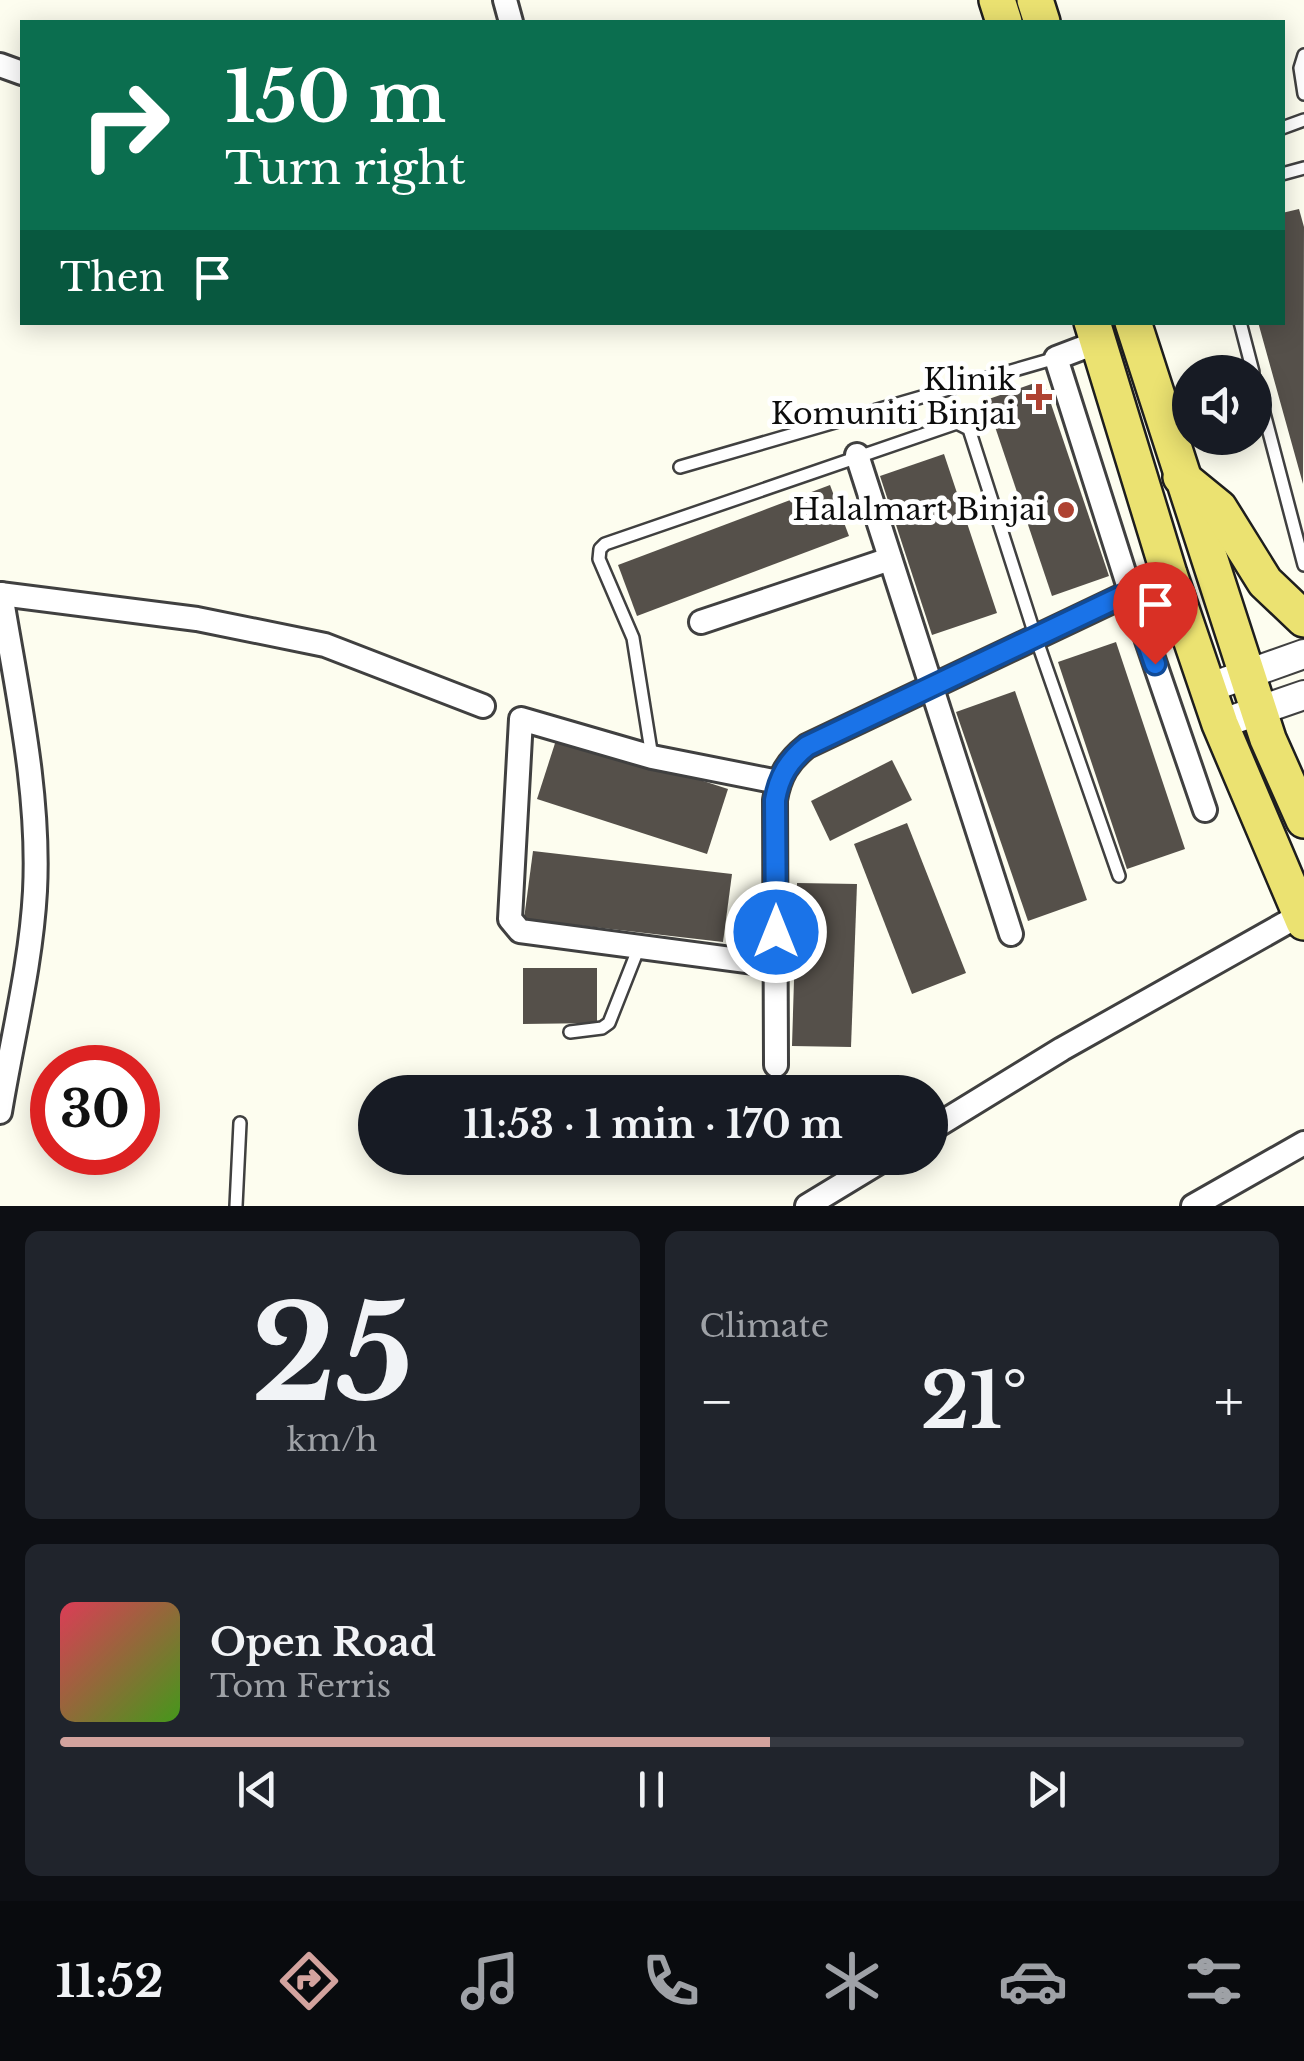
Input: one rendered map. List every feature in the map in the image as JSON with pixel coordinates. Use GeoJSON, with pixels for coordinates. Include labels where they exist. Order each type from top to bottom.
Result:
{"type":"FeatureCollection","features":[{"type":"Feature","properties":{"kind":"main road"},"geometry":{"type":"LineString","coordinates":[[1135,325],[1258,711],[1297,800]]}},
{"type":"Feature","properties":{"kind":"main road"},"geometry":{"type":"LineString","coordinates":[[1095,332],[1169,574],[1220,724],[1302,918]]}},
{"type":"Feature","properties":{"kind":"main road"},"geometry":{"type":"LineString","coordinates":[[1182,478],[1219,508],[1265,582],[1304,618]]}},
{"type":"Feature","properties":{"kind":"main road"},"geometry":{"type":"LineString","coordinates":[[1297,800],[1304,746]]}},
{"type":"Feature","properties":{"kind":"street"},"geometry":{"type":"LineString","coordinates":[[1095,332],[1056,358],[1205,810]]}},
{"type":"Feature","properties":{"kind":"street"},"geometry":{"type":"LineString","coordinates":[[857,456],[1010,934]]}},
{"type":"Feature","properties":{"kind":"street"},"geometry":{"type":"LineString","coordinates":[[701,622],[890,559]]}},
{"type":"Feature","properties":{"kind":"street"},"geometry":{"type":"LineString","coordinates":[[776,1065],[775,800],[778,782],[793,757],[807,746],[930,685],[1169,574]]}},
{"type":"Feature","properties":{"kind":"street"},"geometry":{"type":"LineString","coordinates":[[0,1112],[34,893],[34,820],[28,756],[0,594],[197,619],[325,644],[483,706]]}},
{"type":"Feature","properties":{"kind":"street"},"geometry":{"type":"LineString","coordinates":[[1208,688],[1304,654]]}},
{"type":"Feature","properties":{"kind":"street"},"geometry":{"type":"LineString","coordinates":[[1220,724],[1304,694]]}},
{"type":"Feature","properties":{"kind":"street"},"geometry":{"type":"LineString","coordinates":[[776,964],[520,931],[511,924],[521,718],[652,757],[778,782]]}},
{"type":"Feature","properties":{"kind":"street"},"geometry":{"type":"LineString","coordinates":[[948,1119],[1062,1049],[1302,918]]}},
{"type":"Feature","properties":{"kind":"street"},"geometry":{"type":"LineString","coordinates":[[1193,1206],[1304,1143]]}},
{"type":"Feature","properties":{"kind":"street"},"geometry":{"type":"LineString","coordinates":[[807,1206],[858,1175]]}},
{"type":"Feature","properties":{"kind":"lane"},"geometry":{"type":"LineString","coordinates":[[1304,55],[1300,68],[1304,94]]}},
{"type":"Feature","properties":{"kind":"lane"},"geometry":{"type":"LineString","coordinates":[[1241,325],[1249,355]]}},
{"type":"Feature","properties":{"kind":"lane"},"geometry":{"type":"LineString","coordinates":[[680,467],[1056,358]]}},
{"type":"Feature","properties":{"kind":"lane"},"geometry":{"type":"LineString","coordinates":[[652,757],[633,638],[598,559],[600,549],[957,423],[968,428],[1119,876]]}},
{"type":"Feature","properties":{"kind":"lane"},"geometry":{"type":"LineString","coordinates":[[1272,444],[1304,565]]}},
{"type":"Feature","properties":{"kind":"lane"},"geometry":{"type":"LineString","coordinates":[[570,1032],[608,1024],[639,947]]}},
{"type":"Feature","properties":{"kind":"lane"},"geometry":{"type":"LineString","coordinates":[[236,1206],[240,1124]]}},
{"type":"Feature","properties":{"kind":"building"},"geometry":{"type":"Polygon","coordinates":[[[1299,209],[1304,227],[1303,484],[1272,372],[1272,355],[1267,355],[1259,325],[1285,325],[1285,212],[1299,209]]]}},
{"type":"Feature","properties":{"kind":"building"},"geometry":{"type":"Polygon","coordinates":[[[1043,380],[1109,576],[1052,596],[986,400],[1043,380]]]}},
{"type":"Feature","properties":{"kind":"building"},"geometry":{"type":"Polygon","coordinates":[[[944,454],[997,613],[932,635],[880,476],[944,454]]]}},
{"type":"Feature","properties":{"kind":"building"},"geometry":{"type":"Polygon","coordinates":[[[830,485],[849,536],[637,616],[618,565],[830,485]]]}},
{"type":"Feature","properties":{"kind":"building"},"geometry":{"type":"Polygon","coordinates":[[[1116,642],[1185,849],[1127,869],[1058,662],[1116,642]]]}},
{"type":"Feature","properties":{"kind":"building"},"geometry":{"type":"Polygon","coordinates":[[[1015,691],[1087,900],[1028,921],[956,712],[1015,691]]]}},
{"type":"Feature","properties":{"kind":"building"},"geometry":{"type":"Polygon","coordinates":[[[558,734],[728,789],[707,854],[537,799],[558,734]]]}},
{"type":"Feature","properties":{"kind":"building"},"geometry":{"type":"Polygon","coordinates":[[[892,760],[912,800],[830,841],[811,801],[892,760]]]}},
{"type":"Feature","properties":{"kind":"building"},"geometry":{"type":"Polygon","coordinates":[[[907,823],[966,973],[912,994],[854,844],[907,823]]]}},
{"type":"Feature","properties":{"kind":"building"},"geometry":{"type":"Polygon","coordinates":[[[533,851],[732,874],[723,942],[524,919],[533,851]]]}},
{"type":"Feature","properties":{"kind":"building"},"geometry":{"type":"Polygon","coordinates":[[[797,883],[857,884],[851,1047],[792,1046],[797,883]]]}},
{"type":"Feature","properties":{"kind":"building"},"geometry":{"type":"Polygon","coordinates":[[[523,968],[597,968],[597,1023],[523,1024],[523,968]]]}},
{"type":"Feature","properties":{"kind":"place","name":"Klinik Komuniti Binjai"},"geometry":{"type":"Point","coordinates":[1039,397]}},
{"type":"Feature","properties":{"kind":"place","name":"Halalmart Binjai"},"geometry":{"type":"Point","coordinates":[1066,510]}},
{"type":"Feature","properties":{"kind":"route"},"geometry":{"type":"LineString","coordinates":[[776,932],[775,800],[778,782],[793,757],[807,746],[1130,592],[1155,664]]}}]}
